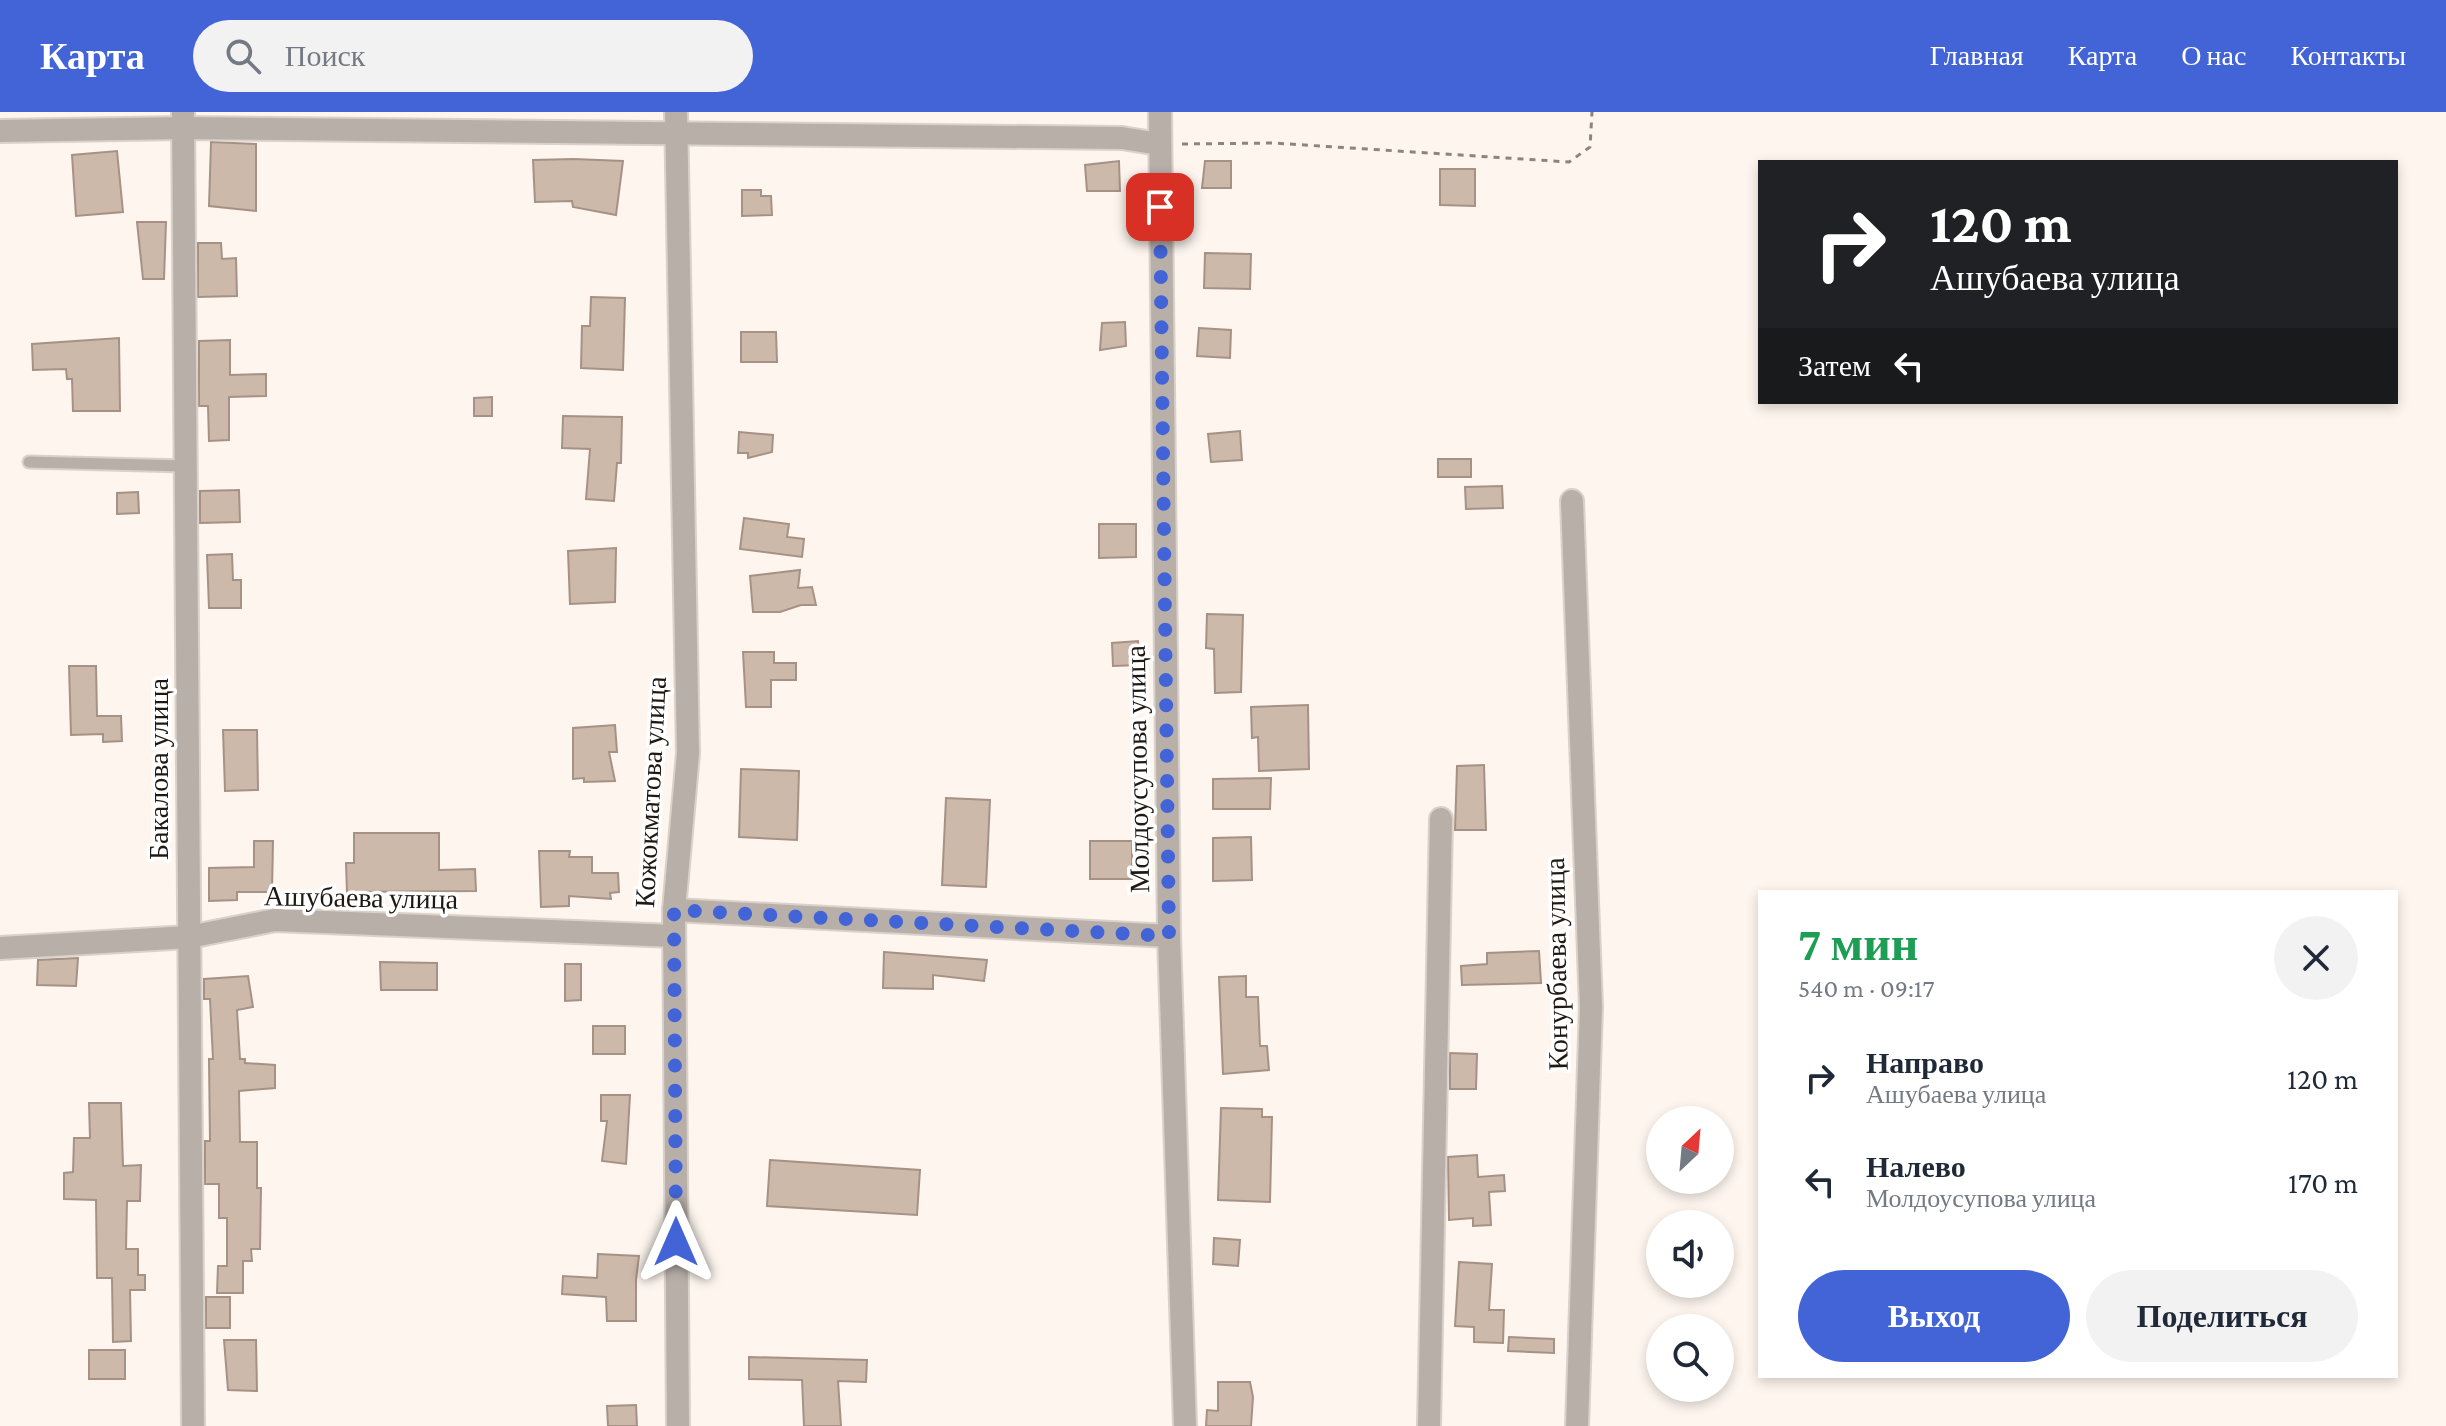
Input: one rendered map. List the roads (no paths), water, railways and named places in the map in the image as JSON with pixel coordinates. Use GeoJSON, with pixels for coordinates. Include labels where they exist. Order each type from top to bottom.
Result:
{"type":"FeatureCollection","features":[{"type":"Feature","properties":{"kind":"street","name":"Молдоусупова улица"},"geometry":{"type":"LineString","coordinates":[[1160,112],[1169,936],[1185,1426]]}},
{"type":"Feature","properties":{"kind":"street"},"geometry":{"type":"LineString","coordinates":[[0,131],[183,120],[676,123],[1122,138],[1159,144]]}},
{"type":"Feature","properties":{"kind":"street","name":"Бакалова улица"},"geometry":{"type":"LineString","coordinates":[[183,120],[193,1426]]}},
{"type":"Feature","properties":{"kind":"street","name":"Кожокматова улица"},"geometry":{"type":"LineString","coordinates":[[676,123],[688,753],[674,910],[678,1426]]}},
{"type":"Feature","properties":{"kind":"street","name":"Конурбаева улица"},"geometry":{"type":"LineString","coordinates":[[1572,501],[1591,1007],[1577,1426]]}},
{"type":"Feature","properties":{"kind":"street"},"geometry":{"type":"LineString","coordinates":[[1429,1426],[1441,819]]}},
{"type":"Feature","properties":{"kind":"street"},"geometry":{"type":"LineString","coordinates":[[674,910],[1169,936]]}},
{"type":"Feature","properties":{"kind":"street","name":"Ашубаева улица"},"geometry":{"type":"LineString","coordinates":[[0,948],[189,937],[275,920],[674,936]]}},
{"type":"Feature","properties":{"kind":"lane"},"geometry":{"type":"LineString","coordinates":[[29,462],[185,466]]}}]}
